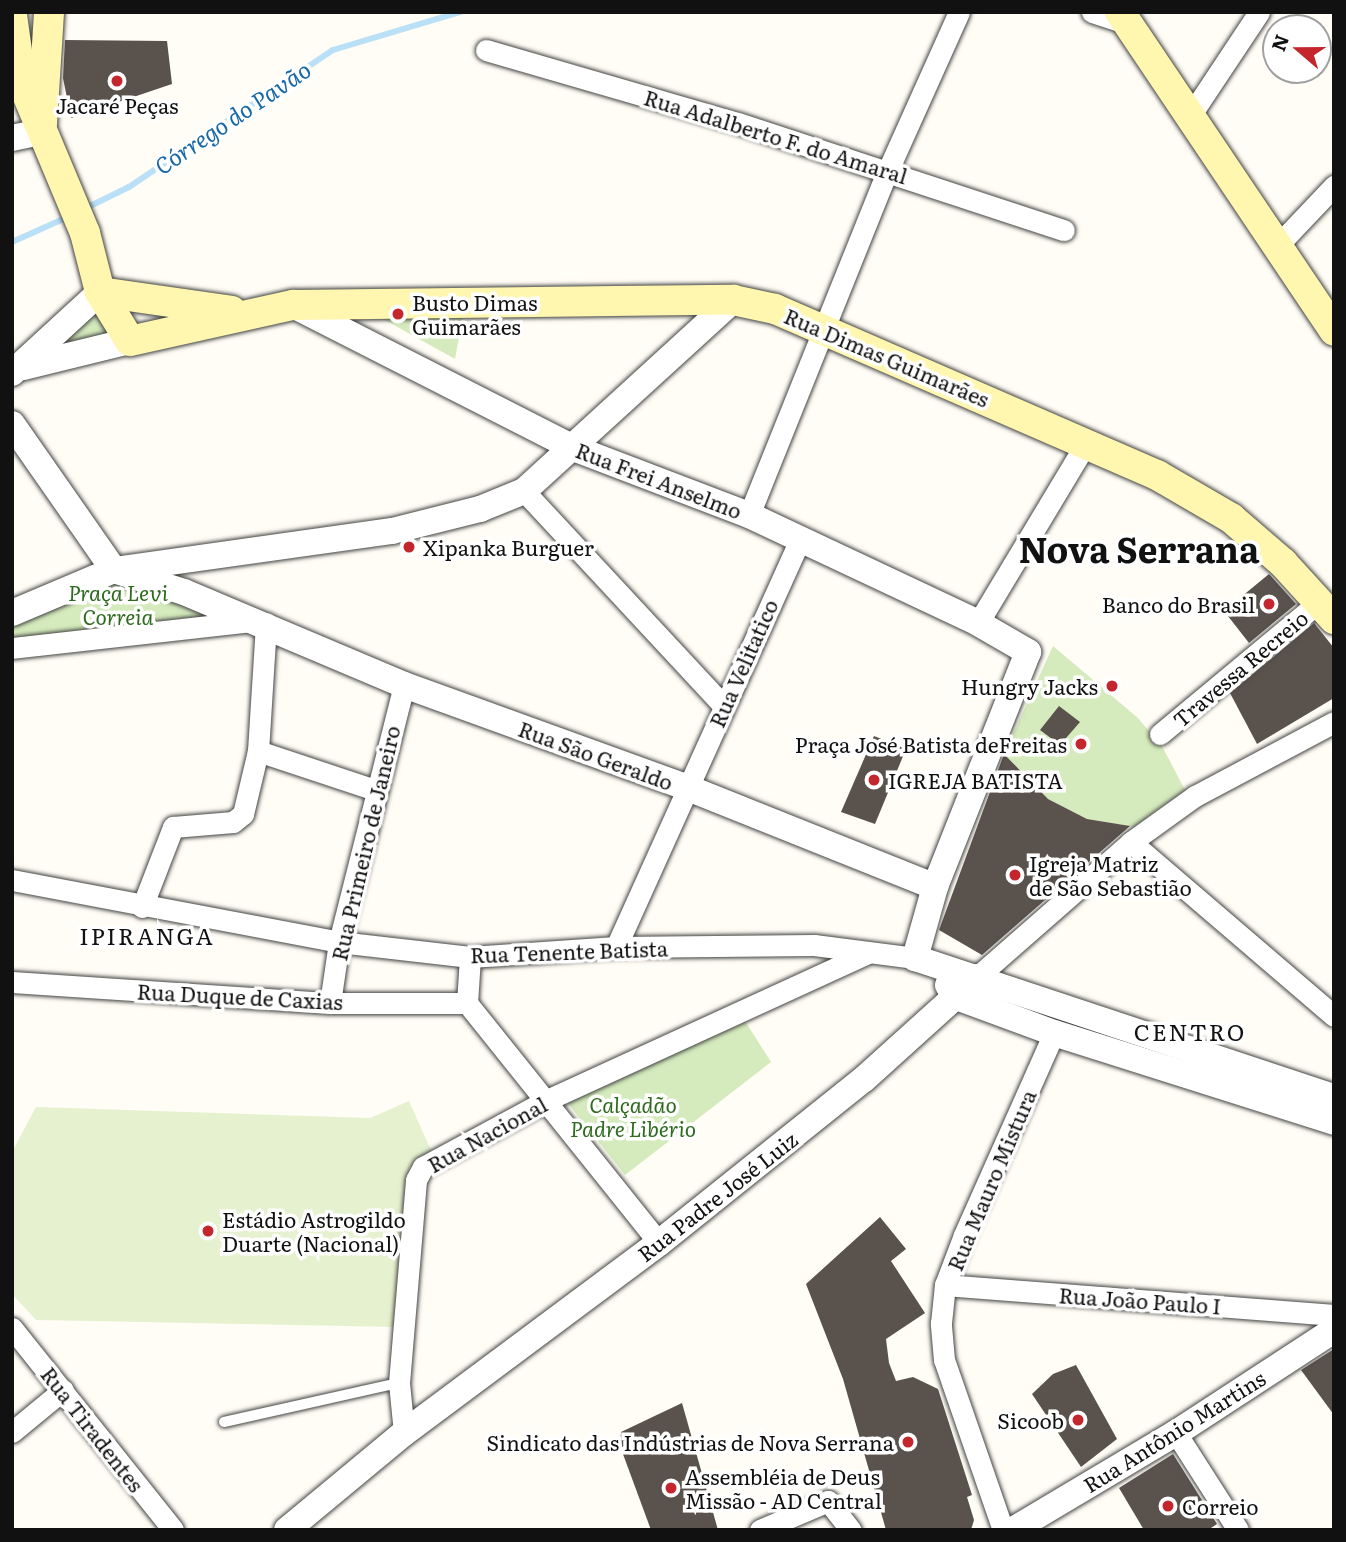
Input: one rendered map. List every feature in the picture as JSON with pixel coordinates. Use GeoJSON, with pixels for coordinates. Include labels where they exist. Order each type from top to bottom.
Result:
{"type":"FeatureCollection","features":[{"type":"Feature","properties":{"kind":"main road"},"geometry":{"type":"LineString","coordinates":[[41,132],[49,12]]}},
{"type":"Feature","properties":{"kind":"main road"},"geometry":{"type":"LineString","coordinates":[[12,15],[22,80],[41,132],[85,233],[100,292],[130,341]]}},
{"type":"Feature","properties":{"kind":"main road"},"geometry":{"type":"LineString","coordinates":[[1124,18],[1334,331]]}},
{"type":"Feature","properties":{"kind":"main road","name":"Rua Dimas Guimarães"},"geometry":{"type":"LineString","coordinates":[[100,292],[247,314]]}},
{"type":"Feature","properties":{"kind":"main road","name":"Rua Dimas Guimarães"},"geometry":{"type":"LineString","coordinates":[[130,341],[293,305],[733,300],[823,327],[1157,475],[1231,518],[1327,610]]}},
{"type":"Feature","properties":{"kind":"street"},"geometry":{"type":"LineString","coordinates":[[749,515],[888,170],[958,12]]}},
{"type":"Feature","properties":{"kind":"street"},"geometry":{"type":"LineString","coordinates":[[1092,12],[1124,18]]}},
{"type":"Feature","properties":{"kind":"street"},"geometry":{"type":"LineString","coordinates":[[1190,116],[1259,12]]}},
{"type":"Feature","properties":{"kind":"street","name":"Rua Adalberto F. do Amaral"},"geometry":{"type":"LineString","coordinates":[[486,50],[888,170],[1064,230]]}},
{"type":"Feature","properties":{"kind":"street"},"geometry":{"type":"LineString","coordinates":[[12,138],[41,132]]}},
{"type":"Feature","properties":{"kind":"street"},"geometry":{"type":"LineString","coordinates":[[1277,246],[1334,186]]}},
{"type":"Feature","properties":{"kind":"street","name":"Rua Dimas Guimarães"},"geometry":{"type":"LineString","coordinates":[[17,371],[100,292]]}},
{"type":"Feature","properties":{"kind":"street"},"geometry":{"type":"LineString","coordinates":[[12,613],[114,570],[392,531],[480,509],[524,491],[576,449],[733,300]]}},
{"type":"Feature","properties":{"kind":"street","name":"Rua Frei Anselmo"},"geometry":{"type":"LineString","coordinates":[[293,305],[576,449],[749,515],[978,623],[1028,652],[935,887]]}},
{"type":"Feature","properties":{"kind":"street","name":"Rua Dimas Guimarães"},"geometry":{"type":"LineString","coordinates":[[17,371],[130,341]]}},
{"type":"Feature","properties":{"kind":"street"},"geometry":{"type":"LineString","coordinates":[[12,424],[114,570]]}},
{"type":"Feature","properties":{"kind":"street"},"geometry":{"type":"LineString","coordinates":[[978,623],[1086,443]]}},
{"type":"Feature","properties":{"kind":"street"},"geometry":{"type":"LineString","coordinates":[[524,491],[723,705]]}},
{"type":"Feature","properties":{"kind":"street","name":"Rua Velitatico"},"geometry":{"type":"LineString","coordinates":[[617,947],[723,705],[800,539]]}},
{"type":"Feature","properties":{"kind":"street","name":"Rua São Geraldo"},"geometry":{"type":"LineString","coordinates":[[114,570],[262,622],[404,685],[688,788],[935,887]]}},
{"type":"Feature","properties":{"kind":"street","name":"Travessa Recreio"},"geometry":{"type":"LineString","coordinates":[[1160,734],[1327,610]]}},
{"type":"Feature","properties":{"kind":"street"},"geometry":{"type":"LineString","coordinates":[[12,648],[262,622],[258,751],[239,819],[173,827],[142,907]]}},
{"type":"Feature","properties":{"kind":"street","name":"Rua Primeiro de Janeiro"},"geometry":{"type":"LineString","coordinates":[[330,1003],[339,942],[375,790],[404,685]]}},
{"type":"Feature","properties":{"kind":"street","name":"Rua Padre José Luiz"},"geometry":{"type":"LineString","coordinates":[[288,1530],[404,1433],[659,1243],[863,1079],[1131,842],[1195,796],[1334,722]]}},
{"type":"Feature","properties":{"kind":"street"},"geometry":{"type":"LineString","coordinates":[[258,751],[375,790]]}},
{"type":"Feature","properties":{"kind":"street"},"geometry":{"type":"LineString","coordinates":[[1131,842],[1334,1017]]}},
{"type":"Feature","properties":{"kind":"street","name":"Rua Tenente Batista"},"geometry":{"type":"LineString","coordinates":[[12,880],[142,907],[339,942],[470,957],[617,947],[814,945],[926,961]]}},
{"type":"Feature","properties":{"kind":"street"},"geometry":{"type":"LineString","coordinates":[[935,887],[926,961],[954,996],[1054,1033],[1334,1122]]}},
{"type":"Feature","properties":{"kind":"street","name":"Rua Nacional"},"geometry":{"type":"LineString","coordinates":[[404,1433],[399,1383],[418,1172],[547,1100],[869,952]]}},
{"type":"Feature","properties":{"kind":"street"},"geometry":{"type":"LineString","coordinates":[[470,957],[467,1003],[659,1243]]}},
{"type":"Feature","properties":{"kind":"street"},"geometry":{"type":"LineString","coordinates":[[926,961],[1334,1097]]}},
{"type":"Feature","properties":{"kind":"street","name":"Rua Duque de Caxias"},"geometry":{"type":"LineString","coordinates":[[12,982],[330,1003],[467,1003]]}},
{"type":"Feature","properties":{"kind":"street","name":"Rua Mauro Mistura"},"geometry":{"type":"LineString","coordinates":[[1003,1530],[944,1360],[941,1323],[945,1285],[1054,1033]]}},
{"type":"Feature","properties":{"kind":"street","name":"Rua João Paulo I"},"geometry":{"type":"LineString","coordinates":[[945,1285],[1334,1315]]}},
{"type":"Feature","properties":{"kind":"street","name":"Rua Tiradentes"},"geometry":{"type":"LineString","coordinates":[[12,1328],[173,1530]]}},
{"type":"Feature","properties":{"kind":"street","name":"Rua Antônio Martins"},"geometry":{"type":"LineString","coordinates":[[1013,1530],[1176,1433],[1334,1329]]}},
{"type":"Feature","properties":{"kind":"street"},"geometry":{"type":"LineString","coordinates":[[12,1432],[64,1390]]}},
{"type":"Feature","properties":{"kind":"street"},"geometry":{"type":"LineString","coordinates":[[1176,1433],[1238,1530]]}},
{"type":"Feature","properties":{"kind":"street"},"geometry":{"type":"LineString","coordinates":[[760,1530],[828,1501],[851,1530]]}},
{"type":"Feature","properties":{"kind":"lane"},"geometry":{"type":"LineString","coordinates":[[224,1422],[399,1383]]}},
{"type":"Feature","properties":{"kind":"green space"},"geometry":{"type":"Polygon","coordinates":[[[100,297],[118,333],[51,353],[100,297]]]}},
{"type":"Feature","properties":{"kind":"green space"},"geometry":{"type":"Polygon","coordinates":[[[358,305],[465,305],[455,359],[358,305]]]}},
{"type":"Feature","properties":{"kind":"green space","name":"Praça Levi Correia"},"geometry":{"type":"Polygon","coordinates":[[[117,571],[250,619],[12,648],[12,615],[117,571]]]}},
{"type":"Feature","properties":{"kind":"green space","name":"Praça José Batista deFreitas"},"geometry":{"type":"Polygon","coordinates":[[[1053,646],[1138,718],[1163,748],[1185,790],[1134,827],[1087,819],[1048,799],[1004,754],[1053,646]]]}},
{"type":"Feature","properties":{"kind":"green space","name":"Calçadão Padre Libério"},"geometry":{"type":"Polygon","coordinates":[[[740,1013],[771,1062],[625,1175],[566,1101],[740,1013]]]}},
{"type":"Feature","properties":{"kind":"green space","name":"Estádio Astrogildo Duarte (Nacional)"},"geometry":{"type":"Polygon","coordinates":[[[409,1101],[435,1159],[409,1167],[396,1327],[36,1320],[12,1294],[12,1152],[36,1107],[370,1118],[409,1101]]]}},
{"type":"Feature","properties":{"kind":"building","name":"Jacaré Peças"},"geometry":{"type":"Polygon","coordinates":[[[65,40],[167,41],[172,84],[71,118],[63,78],[65,40]]]}},
{"type":"Feature","properties":{"kind":"building","name":"Banco do Brasil"},"geometry":{"type":"Polygon","coordinates":[[[1269,574],[1296,604],[1249,643],[1224,611],[1269,574]]]}},
{"type":"Feature","properties":{"kind":"building"},"geometry":{"type":"Polygon","coordinates":[[[1314,623],[1334,648],[1334,698],[1257,744],[1230,693],[1314,623]]]}},
{"type":"Feature","properties":{"kind":"building"},"geometry":{"type":"Polygon","coordinates":[[[1059,706],[1080,722],[1060,745],[1040,730],[1059,706]]]}},
{"type":"Feature","properties":{"kind":"building","name":"IGREJA BATISTA"},"geometry":{"type":"Polygon","coordinates":[[[874,736],[906,749],[875,824],[841,812],[874,736]]]}},
{"type":"Feature","properties":{"kind":"building","name":"Igreja Matriz de São Sebastião"},"geometry":{"type":"Polygon","coordinates":[[[1004,754],[1048,799],[1087,819],[1130,826],[982,955],[939,930],[1004,754]]]}},
{"type":"Feature","properties":{"kind":"building"},"geometry":{"type":"Polygon","coordinates":[[[880,1217],[906,1249],[891,1261],[925,1313],[886,1339],[889,1363],[896,1381],[913,1377],[938,1389],[972,1495],[967,1497],[974,1520],[971,1530],[886,1530],[843,1379],[806,1284],[880,1217]]]}},
{"type":"Feature","properties":{"kind":"building"},"geometry":{"type":"Polygon","coordinates":[[[1334,1349],[1334,1415],[1301,1370],[1334,1349]]]}},
{"type":"Feature","properties":{"kind":"building","name":"Sicoob"},"geometry":{"type":"Polygon","coordinates":[[[1076,1365],[1117,1439],[1081,1467],[1032,1394],[1053,1374],[1076,1365]]]}},
{"type":"Feature","properties":{"kind":"building","name":"Assembléia de Deus Missão - AD Central"},"geometry":{"type":"Polygon","coordinates":[[[682,1403],[718,1530],[651,1530],[620,1446],[621,1432],[682,1403]]]}},
{"type":"Feature","properties":{"kind":"building","name":"Correio"},"geometry":{"type":"Polygon","coordinates":[[[1173,1454],[1217,1524],[1208,1530],[1144,1530],[1119,1488],[1173,1454]]]}},
{"type":"Feature","properties":{"kind":"waterway","name":"Córrego do Pavão"},"geometry":{"type":"LineString","coordinates":[[84,209],[129,187],[333,50],[460,12]]}},
{"type":"Feature","properties":{"kind":"waterway","name":"Córrego do Pavão"},"geometry":{"type":"LineString","coordinates":[[12,242],[68,217]]}},
{"type":"Feature","properties":{"kind":"place","name":"Jacaré Peças"},"geometry":{"type":"Point","coordinates":[117,81]}},
{"type":"Feature","properties":{"kind":"place","name":"Busto Dimas Guimarães"},"geometry":{"type":"Point","coordinates":[398,314]}},
{"type":"Feature","properties":{"kind":"place","name":"Xipanka Burguer"},"geometry":{"type":"Point","coordinates":[409,547]}},
{"type":"Feature","properties":{"kind":"place","name":"Banco do Brasil"},"geometry":{"type":"Point","coordinates":[1269,604]}},
{"type":"Feature","properties":{"kind":"place","name":"Hungry Jacks"},"geometry":{"type":"Point","coordinates":[1112,686]}},
{"type":"Feature","properties":{"kind":"place","name":"Praça José Batista deFreitas"},"geometry":{"type":"Point","coordinates":[1081,744]}},
{"type":"Feature","properties":{"kind":"place","name":"IGREJA BATISTA"},"geometry":{"type":"Point","coordinates":[874,780]}},
{"type":"Feature","properties":{"kind":"place","name":"Igreja Matriz de São Sebastião"},"geometry":{"type":"Point","coordinates":[1015,875]}},
{"type":"Feature","properties":{"kind":"place","name":"Estádio Astrogildo Duarte (Nacional)"},"geometry":{"type":"Point","coordinates":[208,1231]}},
{"type":"Feature","properties":{"kind":"place","name":"Sicoob"},"geometry":{"type":"Point","coordinates":[1078,1420]}},
{"type":"Feature","properties":{"kind":"place","name":"Sindicato das Indústrias de Nova Serrana"},"geometry":{"type":"Point","coordinates":[908,1442]}},
{"type":"Feature","properties":{"kind":"place","name":"Assembléia de Deus Missão - AD Central"},"geometry":{"type":"Point","coordinates":[671,1488]}},
{"type":"Feature","properties":{"kind":"place","name":"Correio"},"geometry":{"type":"Point","coordinates":[1168,1506]}},
{"type":"Feature","properties":{"kind":"district","name":"Nova Serrana"},"geometry":{"type":"Point","coordinates":[1139,548]}},
{"type":"Feature","properties":{"kind":"district","name":"IPIRANGA"},"geometry":{"type":"Point","coordinates":[147,935]}},
{"type":"Feature","properties":{"kind":"district","name":"CENTRO"},"geometry":{"type":"Point","coordinates":[1190,1031]}}]}
